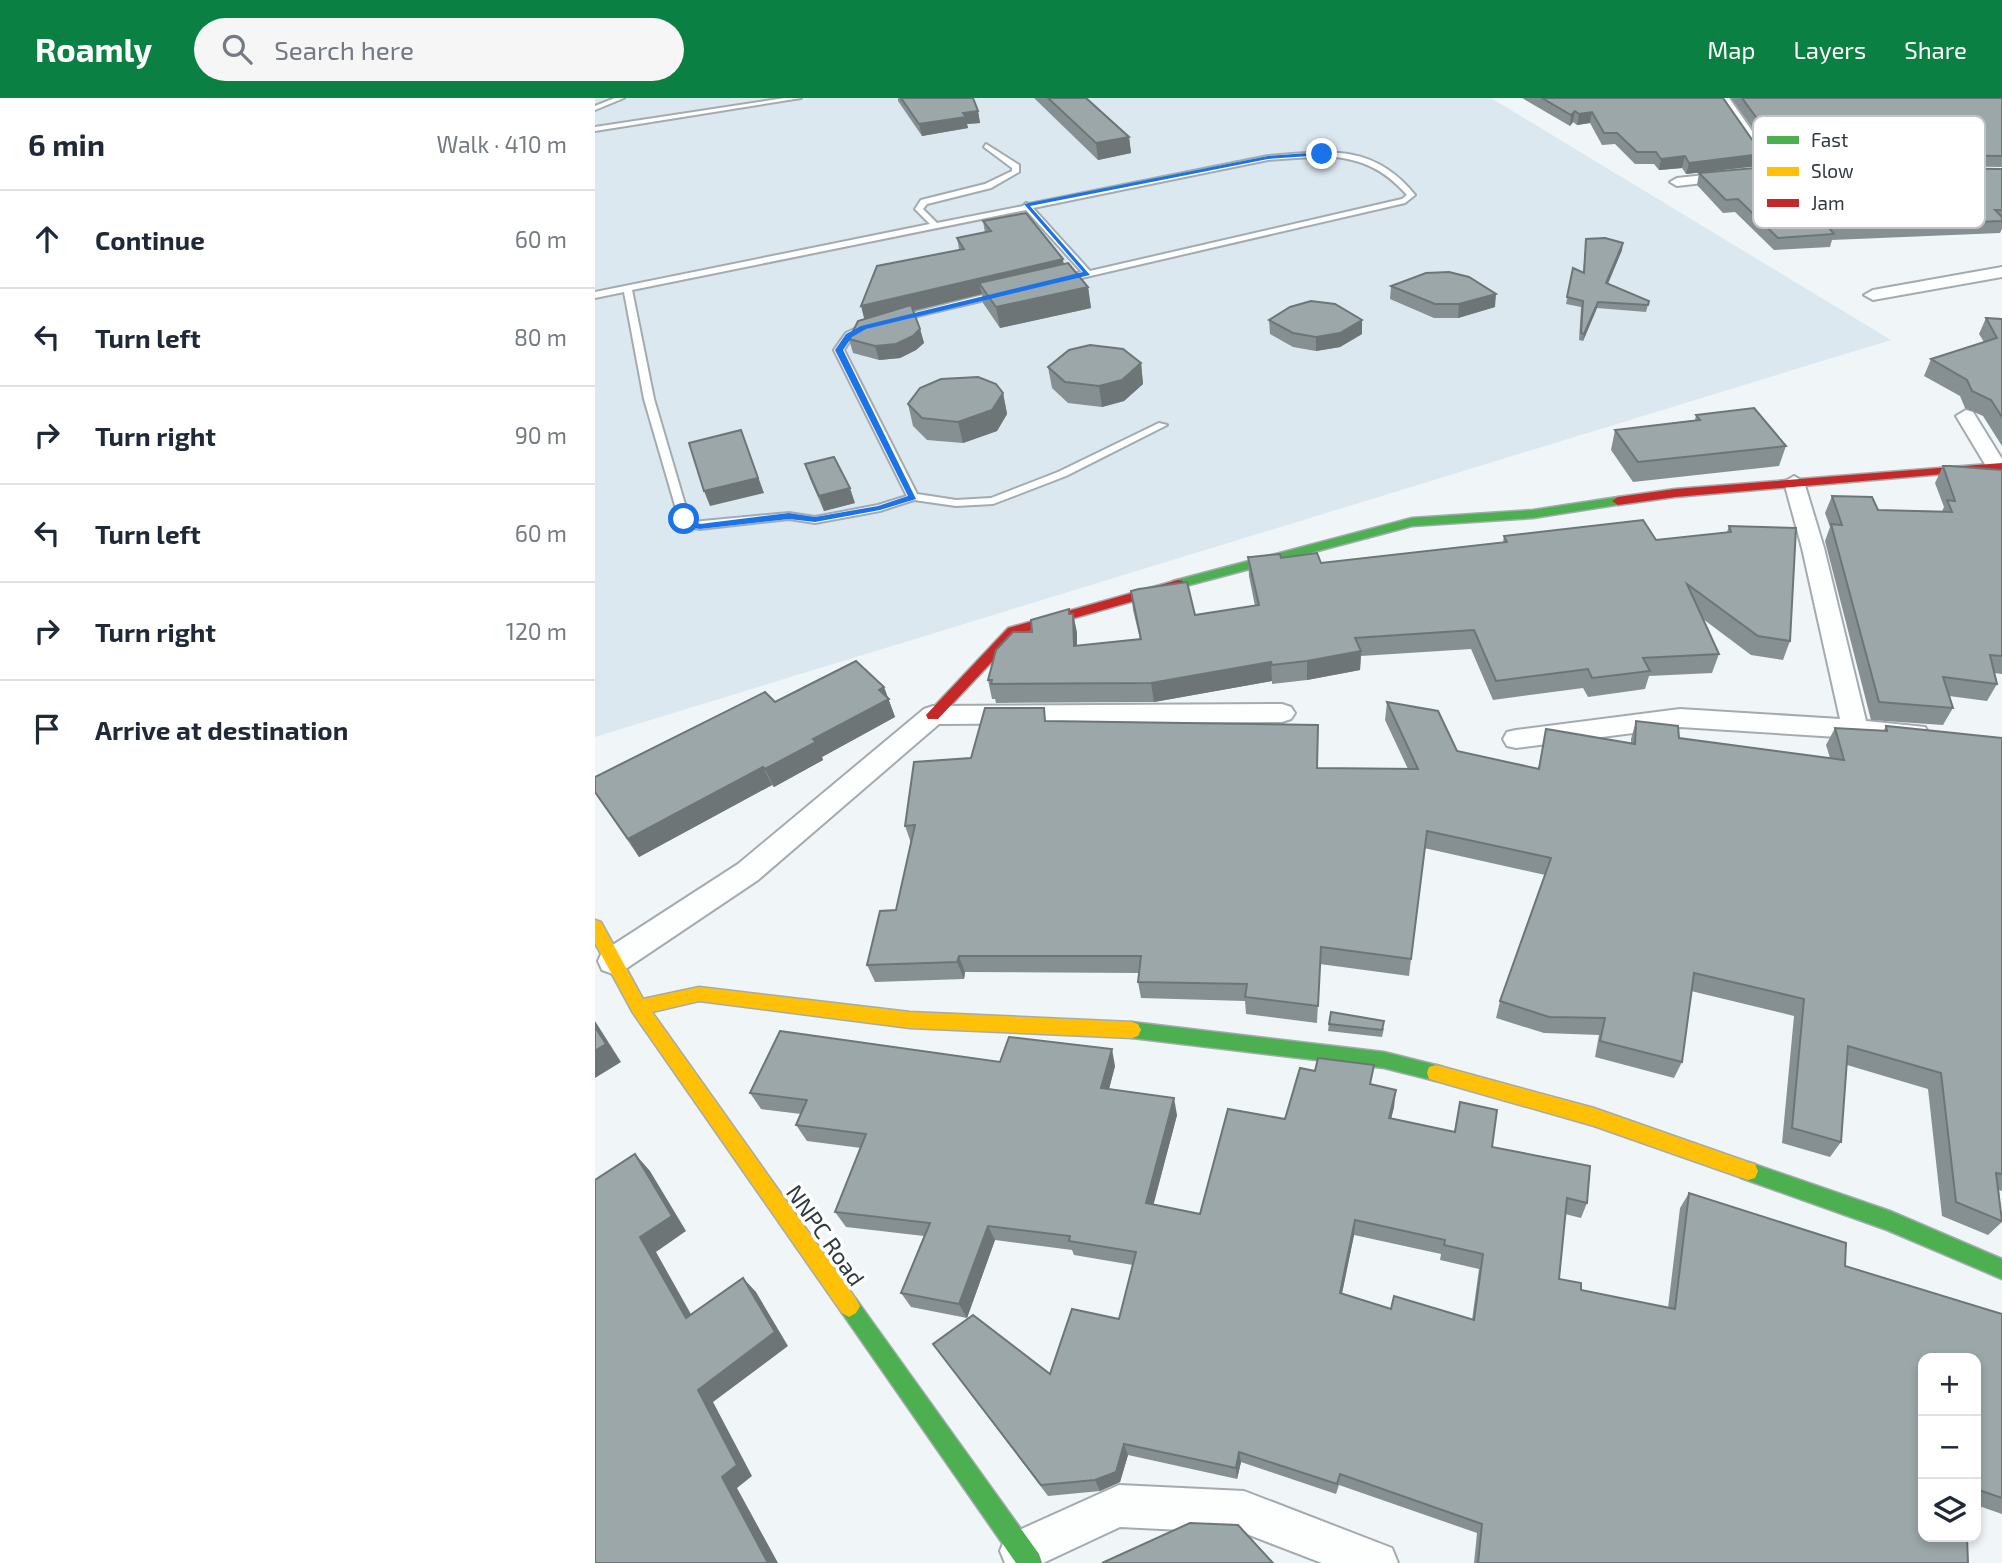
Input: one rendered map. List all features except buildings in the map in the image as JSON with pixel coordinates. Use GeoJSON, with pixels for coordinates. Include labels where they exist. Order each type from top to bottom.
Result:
{"type":"FeatureCollection","features":[{"type":"Feature","properties":{"kind":"street"},"geometry":{"type":"LineString","coordinates":[[1722,98],[1753,151]]}},
{"type":"Feature","properties":{"kind":"street"},"geometry":{"type":"LineString","coordinates":[[1677,182],[1753,174]]}},
{"type":"Feature","properties":{"kind":"street"},"geometry":{"type":"LineString","coordinates":[[1873,295],[2002,272]]}},
{"type":"Feature","properties":{"kind":"street"},"geometry":{"type":"LineString","coordinates":[[613,961],[748,872],[933,715],[1013,631],[1273,557],[1412,522],[1533,514],[1675,493],[1999,466],[1966,416]]}},
{"type":"Feature","properties":{"kind":"street"},"geometry":{"type":"LineString","coordinates":[[1794,482],[1813,548],[1855,728]]}},
{"type":"Feature","properties":{"kind":"street"},"geometry":{"type":"LineString","coordinates":[[933,715],[1282,713]]}},
{"type":"Feature","properties":{"kind":"street"},"geometry":{"type":"LineString","coordinates":[[1516,739],[1680,718],[1935,735]]}},
{"type":"Feature","properties":{"kind":"street","name":"NNPC Road"},"geometry":{"type":"LineString","coordinates":[[595,926],[639,1008],[1026,1557]]}},
{"type":"Feature","properties":{"kind":"street"},"geometry":{"type":"LineString","coordinates":[[639,1008],[699,994],[910,1020],[1126,1029],[1384,1060],[1495,1087],[1644,1134],[1891,1221],[2002,1269]]}},
{"type":"Feature","properties":{"kind":"street"},"geometry":{"type":"LineString","coordinates":[[1026,1557],[1119,1506],[1244,1512],[1377,1563]]}},
{"type":"Feature","properties":{"kind":"lane"},"geometry":{"type":"LineString","coordinates":[[597,105],[621,98]]}},
{"type":"Feature","properties":{"kind":"lane"},"geometry":{"type":"LineString","coordinates":[[595,128],[797,98]]}},
{"type":"Feature","properties":{"kind":"lane"},"geometry":{"type":"LineString","coordinates":[[935,225],[919,209],[923,202],[988,186],[1015,172],[1016,167],[986,146]]}},
{"type":"Feature","properties":{"kind":"lane"},"geometry":{"type":"LineString","coordinates":[[595,295],[1026,205],[1268,158],[1342,152],[1383,169],[1411,195],[1405,201],[1047,283]]}},
{"type":"Feature","properties":{"kind":"lane"},"geometry":{"type":"LineString","coordinates":[[1026,205],[1087,273]]}},
{"type":"Feature","properties":{"kind":"lane"},"geometry":{"type":"LineString","coordinates":[[628,289],[649,399],[684,519],[689,525],[789,516],[815,520],[880,508],[913,497],[956,502],[993,501],[1062,474],[1162,425]]}},
{"type":"Feature","properties":{"kind":"lane"},"geometry":{"type":"LineString","coordinates":[[887,320],[1007,292]]}},
{"type":"Feature","properties":{"kind":"lane"},"geometry":{"type":"LineString","coordinates":[[876,324],[849,335],[839,350],[913,497]]}},
{"type":"Feature","properties":{"kind":"shaded area"},"geometry":{"type":"Polygon","coordinates":[[[595,98],[1491,98],[1891,340],[595,737],[595,98]]]}},
{"type":"Feature","properties":{"kind":"traffic: fast"},"geometry":{"type":"LineString","coordinates":[[1178,584],[1412,522],[1533,514],[1618,501]]}},
{"type":"Feature","properties":{"kind":"traffic: fast"},"geometry":{"type":"LineString","coordinates":[[1132,1030],[1384,1060],[1436,1073]]}},
{"type":"Feature","properties":{"kind":"traffic: fast"},"geometry":{"type":"LineString","coordinates":[[1748,1171],[1890,1221],[2002,1269]]}},
{"type":"Feature","properties":{"kind":"traffic: fast"},"geometry":{"type":"LineString","coordinates":[[849,1306],[1030,1563]]}},
{"type":"Feature","properties":{"kind":"traffic: slow"},"geometry":{"type":"LineString","coordinates":[[595,927],[639,1008],[849,1306]]}},
{"type":"Feature","properties":{"kind":"traffic: slow"},"geometry":{"type":"LineString","coordinates":[[639,1008],[699,994],[910,1020],[1132,1030]]}},
{"type":"Feature","properties":{"kind":"traffic: slow"},"geometry":{"type":"LineString","coordinates":[[1436,1073],[1594,1117],[1748,1171]]}},
{"type":"Feature","properties":{"kind":"traffic: jam"},"geometry":{"type":"LineString","coordinates":[[1618,501],[1675,493],[2002,466]]}},
{"type":"Feature","properties":{"kind":"traffic: jam"},"geometry":{"type":"LineString","coordinates":[[933,715],[1013,631],[1178,584]]}},
{"type":"Feature","properties":{"kind":"route"},"geometry":{"type":"LineString","coordinates":[[684,519],[689,525],[700,526],[789,516],[815,520],[880,508],[913,497],[839,350],[849,335],[864,327],[1087,273],[1026,205],[1268,158],[1322,154]]}}]}
